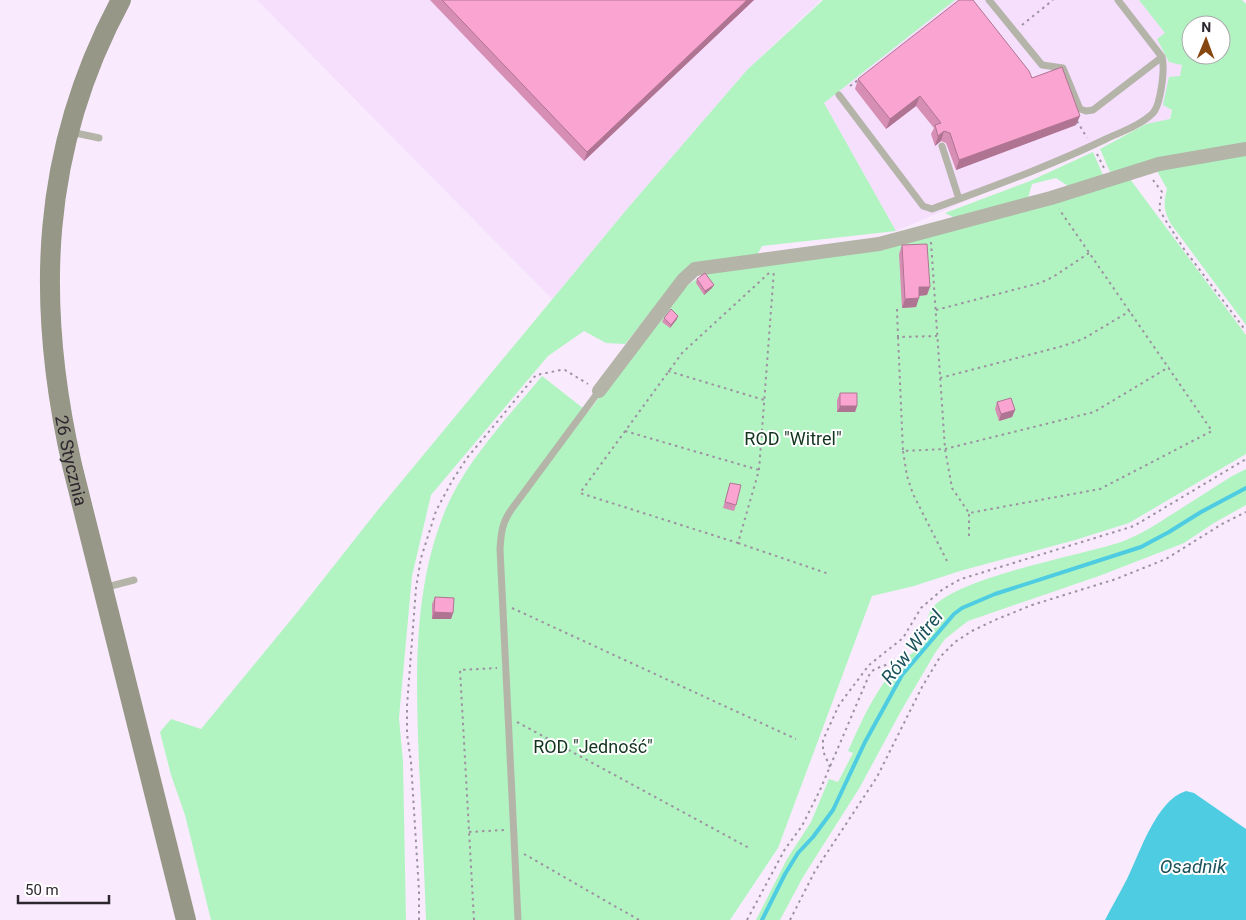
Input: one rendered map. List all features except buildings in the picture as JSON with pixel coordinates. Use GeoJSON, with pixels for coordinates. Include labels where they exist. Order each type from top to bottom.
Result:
{"type":"FeatureCollection","features":[{"type":"Feature","properties":{"kind":"street","name":"26 Stycznia"},"geometry":{"type":"LineString","coordinates":[[121,0],[89,69],[68,131],[58,178],[49,284],[51,334],[58,393],[68,444],[186,920]]}},
{"type":"Feature","properties":{"kind":"street"},"geometry":{"type":"LineString","coordinates":[[599,391],[683,280],[695,269],[853,248],[1051,198],[1159,164],[1246,149]]}},
{"type":"Feature","properties":{"kind":"lane"},"geometry":{"type":"LineString","coordinates":[[989,0],[1042,64],[1063,68],[1080,109],[1086,111],[1093,110],[1162,57]]}},
{"type":"Feature","properties":{"kind":"lane"},"geometry":{"type":"LineString","coordinates":[[839,94],[923,206],[932,209],[1035,171],[1093,145],[1142,120],[1155,110],[1163,75],[1162,57],[1118,0]]}},
{"type":"Feature","properties":{"kind":"lane"},"geometry":{"type":"LineString","coordinates":[[68,131],[99,138]]}},
{"type":"Feature","properties":{"kind":"lane"},"geometry":{"type":"LineString","coordinates":[[942,146],[959,199]]}},
{"type":"Feature","properties":{"kind":"lane"},"geometry":{"type":"LineString","coordinates":[[518,920],[500,549],[501,532],[504,520],[599,391]]}},
{"type":"Feature","properties":{"kind":"lane"},"geometry":{"type":"LineString","coordinates":[[103,588],[134,580]]}},
{"type":"Feature","properties":{"kind":"path"},"geometry":{"type":"LineString","coordinates":[[1014,31],[1053,0]]}},
{"type":"Feature","properties":{"kind":"path"},"geometry":{"type":"LineString","coordinates":[[850,86],[858,80]]}},
{"type":"Feature","properties":{"kind":"path"},"geometry":{"type":"LineString","coordinates":[[1075,116],[1080,129],[1093,145],[1109,180]]}},
{"type":"Feature","properties":{"kind":"path"},"geometry":{"type":"LineString","coordinates":[[1144,169],[1162,192],[1160,209],[1166,221],[1184,249],[1246,331]]}},
{"type":"Feature","properties":{"kind":"path"},"geometry":{"type":"LineString","coordinates":[[969,513],[1100,489],[1212,431],[1051,198]]}},
{"type":"Feature","properties":{"kind":"path"},"geometry":{"type":"LineString","coordinates":[[930,230],[945,448],[952,488],[969,513],[969,536]]}},
{"type":"Feature","properties":{"kind":"path"},"geometry":{"type":"LineString","coordinates":[[936,310],[1040,283],[1053,278],[1089,254]]}},
{"type":"Feature","properties":{"kind":"path"},"geometry":{"type":"LineString","coordinates":[[738,543],[759,470],[774,268],[682,352],[580,493],[829,574]]}},
{"type":"Feature","properties":{"kind":"path"},"geometry":{"type":"LineString","coordinates":[[897,309],[904,451],[907,476],[912,494],[947,561]]}},
{"type":"Feature","properties":{"kind":"path"},"geometry":{"type":"LineString","coordinates":[[940,378],[1064,346],[1083,339],[1130,311]]}},
{"type":"Feature","properties":{"kind":"path"},"geometry":{"type":"LineString","coordinates":[[898,336],[937,336]]}},
{"type":"Feature","properties":{"kind":"path"},"geometry":{"type":"LineString","coordinates":[[904,451],[945,448],[1094,412],[1168,367]]}},
{"type":"Feature","properties":{"kind":"path"},"geometry":{"type":"LineString","coordinates":[[419,920],[411,762],[407,734],[407,706],[417,581],[429,531],[436,511],[452,480],[467,458],[536,375],[565,370],[599,391]]}},
{"type":"Feature","properties":{"kind":"path"},"geometry":{"type":"LineString","coordinates":[[668,371],[764,400]]}},
{"type":"Feature","properties":{"kind":"path"},"geometry":{"type":"LineString","coordinates":[[625,431],[759,470]]}},
{"type":"Feature","properties":{"kind":"path"},"geometry":{"type":"LineString","coordinates":[[830,767],[823,751],[822,740],[839,705],[863,672],[902,638],[921,608],[943,589],[961,579],[1134,526],[1246,459]]}},
{"type":"Feature","properties":{"kind":"path"},"geometry":{"type":"LineString","coordinates":[[790,920],[816,871],[877,777],[922,686],[940,657],[955,642],[972,631],[1032,605],[1116,579],[1166,559],[1222,524],[1246,512]]}},
{"type":"Feature","properties":{"kind":"path"},"geometry":{"type":"LineString","coordinates":[[503,604],[796,739]]}},
{"type":"Feature","properties":{"kind":"path"},"geometry":{"type":"LineString","coordinates":[[747,920],[785,849],[802,826],[830,767],[870,673],[877,667],[890,665],[895,659]]}},
{"type":"Feature","properties":{"kind":"path"},"geometry":{"type":"LineString","coordinates":[[474,920],[460,670],[506,667]]}},
{"type":"Feature","properties":{"kind":"path"},"geometry":{"type":"LineString","coordinates":[[508,718],[751,849]]}},
{"type":"Feature","properties":{"kind":"path"},"geometry":{"type":"LineString","coordinates":[[469,832],[514,830]]}},
{"type":"Feature","properties":{"kind":"path"},"geometry":{"type":"LineString","coordinates":[[515,849],[639,920]]}},
{"type":"Feature","properties":{"kind":"shaded area"},"geometry":{"type":"Polygon","coordinates":[[[257,0],[821,0],[747,70],[552,299],[257,0]]]}},
{"type":"Feature","properties":{"kind":"shaded area"},"geometry":{"type":"Polygon","coordinates":[[[955,0],[1139,0],[1173,43],[1182,65],[1169,120],[1146,124],[896,231],[824,103],[955,0]]]}},
{"type":"Feature","properties":{"kind":"green space"},"geometry":{"type":"Polygon","coordinates":[[[823,0],[955,0],[824,103],[896,231],[762,246],[757,255],[690,264],[625,344],[606,343],[584,331],[548,356],[431,495],[412,576],[399,718],[403,762],[406,920],[211,920],[185,815],[171,775],[160,732],[171,719],[201,729],[377,511],[627,209],[747,70],[823,0]]]}},
{"type":"Feature","properties":{"kind":"green space"},"geometry":{"type":"Polygon","coordinates":[[[1139,0],[1242,0],[1246,4],[1246,145],[1110,172],[1100,149],[1146,124],[1170,119],[1172,110],[1163,105],[1169,77],[1180,76],[1182,65],[1231,65],[1231,15],[1181,15],[1181,65],[1169,62],[1157,39],[1165,33],[1139,0]]]}},
{"type":"Feature","properties":{"kind":"green space"},"geometry":{"type":"Polygon","coordinates":[[[1093,152],[1103,175],[1068,186],[1056,178],[1032,184],[1028,198],[955,218],[945,213],[1030,181],[1093,152]]]}},
{"type":"Feature","properties":{"kind":"green space"},"geometry":{"type":"Polygon","coordinates":[[[1246,153],[1246,325],[1171,224],[1165,208],[1167,189],[1156,169],[1246,153]]]}},
{"type":"Feature","properties":{"kind":"green space"},"geometry":{"type":"Polygon","coordinates":[[[1130,179],[1246,335],[1246,454],[1129,523],[914,586],[872,596],[778,848],[730,920],[426,920],[417,668],[421,604],[427,573],[434,542],[445,511],[464,475],[502,423],[542,376],[588,412],[684,288],[709,270],[864,251],[1130,179]]]}},
{"type":"Feature","properties":{"kind":"green space"},"geometry":{"type":"Polygon","coordinates":[[[1246,469],[1246,505],[1184,543],[1099,576],[968,621],[945,639],[901,711],[860,787],[803,877],[780,920],[756,920],[787,859],[811,822],[829,779],[838,782],[853,753],[848,751],[869,706],[897,666],[923,646],[928,616],[941,600],[961,589],[987,579],[1121,542],[1142,533],[1246,469]]]}},
{"type":"Feature","properties":{"kind":"water","name":"Osadnik"},"geometry":{"type":"Polygon","coordinates":[[[1186,791],[1194,793],[1246,829],[1246,920],[1105,920],[1127,879],[1143,842],[1158,816],[1175,796],[1186,791]]]}},
{"type":"Feature","properties":{"kind":"waterway","name":"Rów Witrel"},"geometry":{"type":"LineString","coordinates":[[762,920],[785,874],[798,853],[813,837],[833,810],[865,742],[902,675],[954,614],[962,608],[995,594],[1141,547],[1246,488]]}},
{"type":"Feature","properties":{"kind":"park label","name":"ROD \"Witrel\""},"geometry":{"type":"Point","coordinates":[793,438]}},
{"type":"Feature","properties":{"kind":"park label","name":"ROD \"Jedność\""},"geometry":{"type":"Point","coordinates":[593,746]}}]}
